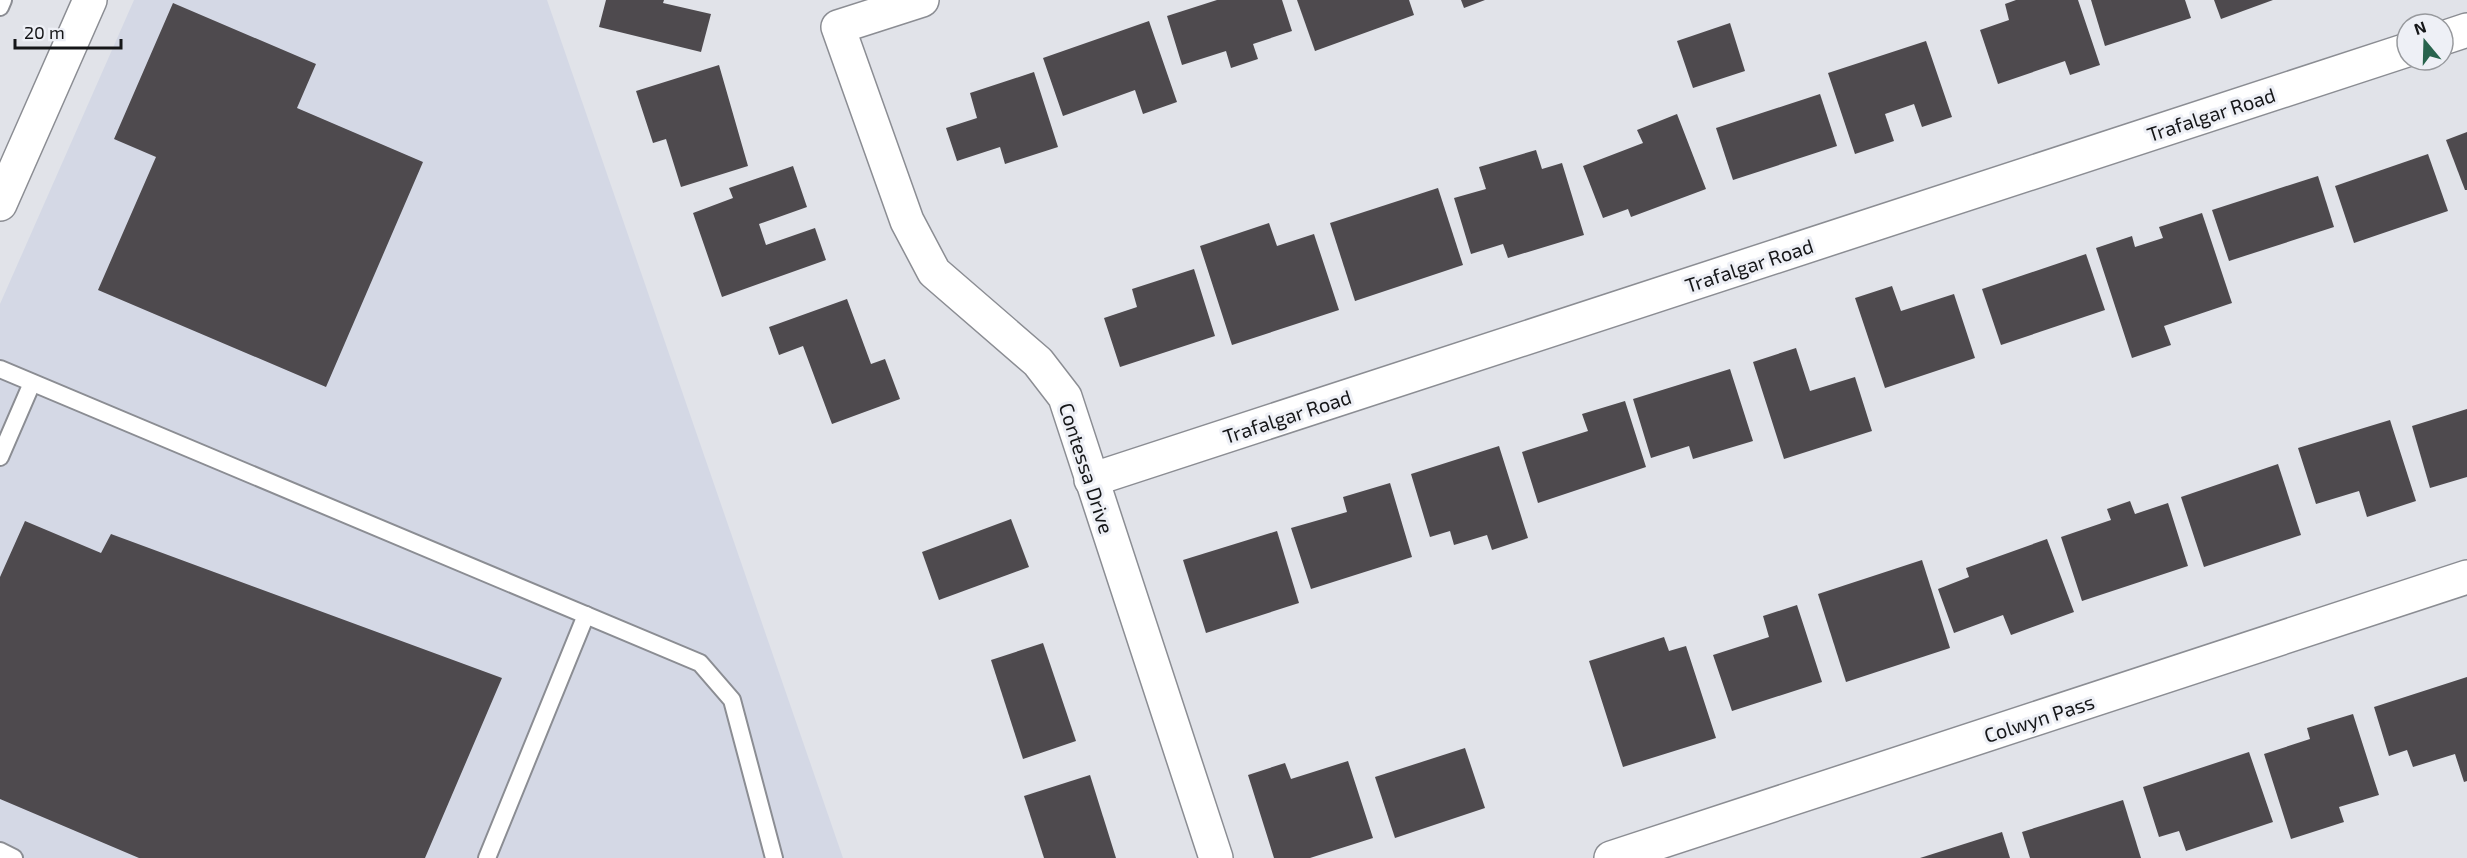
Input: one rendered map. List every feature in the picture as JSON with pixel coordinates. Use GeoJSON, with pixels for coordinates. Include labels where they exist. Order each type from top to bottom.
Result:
{"type":"FeatureCollection","features":[{"type":"Feature","properties":{"kind":"street"},"geometry":{"type":"LineString","coordinates":[[0,204],[90,0]]}},
{"type":"Feature","properties":{"kind":"street","name":"Contessa Drive"},"geometry":{"type":"LineString","coordinates":[[922,0],[838,27],[907,221],[934,272],[1038,362],[1065,397],[1216,858]]}},
{"type":"Feature","properties":{"kind":"street","name":"Trafalgar Road"},"geometry":{"type":"LineString","coordinates":[[1091,480],[2395,54]]}},
{"type":"Feature","properties":{"kind":"street","name":"Colwyn Pass"},"geometry":{"type":"LineString","coordinates":[[1611,858],[2467,577]]}},
{"type":"Feature","properties":{"kind":"lane"},"geometry":{"type":"LineString","coordinates":[[0,7],[3,0]]}},
{"type":"Feature","properties":{"kind":"lane"},"geometry":{"type":"LineString","coordinates":[[0,369],[700,663],[732,700],[774,858]]}},
{"type":"Feature","properties":{"kind":"lane"},"geometry":{"type":"LineString","coordinates":[[0,457],[32,382]]}},
{"type":"Feature","properties":{"kind":"lane"},"geometry":{"type":"LineString","coordinates":[[487,858],[586,615]]}},
{"type":"Feature","properties":{"kind":"lane"},"geometry":{"type":"LineString","coordinates":[[0,851],[14,858]]}},
{"type":"Feature","properties":{"kind":"shaded area"},"geometry":{"type":"Polygon","coordinates":[[[134,0],[547,0],[843,858],[0,858],[0,304],[134,0]]]}},
{"type":"Feature","properties":{"kind":"building"},"geometry":{"type":"Polygon","coordinates":[[[606,0],[664,0],[663,3],[711,14],[701,52],[599,27],[606,0]]]}},
{"type":"Feature","properties":{"kind":"building"},"geometry":{"type":"Polygon","coordinates":[[[1217,0],[1282,0],[1292,31],[1253,44],[1258,59],[1231,68],[1226,51],[1182,65],[1167,16],[1217,0]]]}},
{"type":"Feature","properties":{"kind":"building"},"geometry":{"type":"Polygon","coordinates":[[[1297,0],[1409,0],[1414,15],[1315,51],[1297,0]]]}},
{"type":"Feature","properties":{"kind":"building"},"geometry":{"type":"Polygon","coordinates":[[[1461,0],[1485,0],[1464,8],[1461,0]]]}},
{"type":"Feature","properties":{"kind":"building"},"geometry":{"type":"Polygon","coordinates":[[[2016,0],[2078,0],[2100,65],[2070,75],[2065,61],[1998,84],[1980,30],[2009,20],[2005,4],[2016,0]]]}},
{"type":"Feature","properties":{"kind":"building"},"geometry":{"type":"Polygon","coordinates":[[[2091,0],[2185,0],[2191,18],[2105,46],[2091,0]]]}},
{"type":"Feature","properties":{"kind":"building"},"geometry":{"type":"Polygon","coordinates":[[[2214,0],[2273,0],[2221,19],[2214,0]]]}},
{"type":"Feature","properties":{"kind":"building"},"geometry":{"type":"Polygon","coordinates":[[[173,3],[316,64],[297,108],[423,162],[326,387],[98,290],[156,157],[114,139],[173,3]]]}},
{"type":"Feature","properties":{"kind":"building"},"geometry":{"type":"Polygon","coordinates":[[[1149,21],[1177,102],[1143,114],[1135,90],[1063,116],[1043,58],[1149,21]]]}},
{"type":"Feature","properties":{"kind":"building"},"geometry":{"type":"Polygon","coordinates":[[[1730,23],[1745,71],[1693,88],[1677,41],[1730,23]]]}},
{"type":"Feature","properties":{"kind":"building"},"geometry":{"type":"Polygon","coordinates":[[[1926,41],[1952,117],[1922,127],[1914,104],[1885,114],[1894,141],[1855,154],[1828,73],[1926,41]]]}},
{"type":"Feature","properties":{"kind":"building"},"geometry":{"type":"Polygon","coordinates":[[[719,65],[748,166],[681,187],[666,139],[653,143],[636,91],[719,65]]]}},
{"type":"Feature","properties":{"kind":"building"},"geometry":{"type":"Polygon","coordinates":[[[1034,72],[1058,147],[1005,164],[1000,147],[957,161],[946,128],[977,118],[970,93],[1034,72]]]}},
{"type":"Feature","properties":{"kind":"building"},"geometry":{"type":"Polygon","coordinates":[[[1820,94],[1837,146],[1733,180],[1716,128],[1820,94]]]}},
{"type":"Feature","properties":{"kind":"building"},"geometry":{"type":"Polygon","coordinates":[[[1677,114],[1706,189],[1631,217],[1628,209],[1603,218],[1583,166],[1643,143],[1637,130],[1677,114]]]}},
{"type":"Feature","properties":{"kind":"building"},"geometry":{"type":"Polygon","coordinates":[[[2467,132],[2467,190],[2465,190],[2446,140],[2467,132]]]}},
{"type":"Feature","properties":{"kind":"building"},"geometry":{"type":"Polygon","coordinates":[[[1536,150],[1542,169],[1562,163],[1584,235],[1508,258],[1503,244],[1471,254],[1454,198],[1486,189],[1479,167],[1536,150]]]}},
{"type":"Feature","properties":{"kind":"building"},"geometry":{"type":"Polygon","coordinates":[[[2428,154],[2448,211],[2354,243],[2335,186],[2428,154]]]}},
{"type":"Feature","properties":{"kind":"building"},"geometry":{"type":"Polygon","coordinates":[[[793,166],[807,207],[759,224],[766,245],[815,228],[826,260],[722,297],[693,213],[733,198],[729,188],[793,166]]]}},
{"type":"Feature","properties":{"kind":"building"},"geometry":{"type":"Polygon","coordinates":[[[2318,176],[2334,227],[2229,261],[2212,210],[2318,176]]]}},
{"type":"Feature","properties":{"kind":"building"},"geometry":{"type":"Polygon","coordinates":[[[1438,188],[1463,265],[1355,301],[1330,223],[1438,188]]]}},
{"type":"Feature","properties":{"kind":"building"},"geometry":{"type":"Polygon","coordinates":[[[2202,213],[2232,303],[2164,326],[2171,345],[2132,358],[2096,248],[2132,236],[2135,247],[2163,238],[2159,227],[2202,213]]]}},
{"type":"Feature","properties":{"kind":"building"},"geometry":{"type":"Polygon","coordinates":[[[1269,223],[1277,246],[1314,234],[1339,310],[1232,345],[1200,246],[1269,223]]]}},
{"type":"Feature","properties":{"kind":"building"},"geometry":{"type":"Polygon","coordinates":[[[2086,254],[2105,310],[2001,345],[1982,289],[2086,254]]]}},
{"type":"Feature","properties":{"kind":"building"},"geometry":{"type":"Polygon","coordinates":[[[1194,269],[1215,336],[1120,367],[1104,318],[1137,307],[1132,289],[1194,269]]]}},
{"type":"Feature","properties":{"kind":"building"},"geometry":{"type":"Polygon","coordinates":[[[1892,286],[1901,311],[1954,294],[1975,358],[1885,388],[1855,298],[1892,286]]]}},
{"type":"Feature","properties":{"kind":"building"},"geometry":{"type":"Polygon","coordinates":[[[847,299],[871,364],[885,359],[900,399],[832,424],[803,346],[779,355],[769,327],[847,299]]]}},
{"type":"Feature","properties":{"kind":"building"},"geometry":{"type":"Polygon","coordinates":[[[1796,348],[1810,391],[1855,377],[1872,431],[1784,459],[1753,362],[1796,348]]]}},
{"type":"Feature","properties":{"kind":"building"},"geometry":{"type":"Polygon","coordinates":[[[1730,369],[1753,441],[1693,459],[1689,446],[1651,458],[1633,399],[1730,369]]]}},
{"type":"Feature","properties":{"kind":"building"},"geometry":{"type":"Polygon","coordinates":[[[1625,401],[1646,467],[1538,503],[1522,452],[1588,431],[1582,414],[1625,401]]]}},
{"type":"Feature","properties":{"kind":"building"},"geometry":{"type":"Polygon","coordinates":[[[2467,409],[2467,477],[2430,488],[2412,426],[2467,409]]]}},
{"type":"Feature","properties":{"kind":"building"},"geometry":{"type":"Polygon","coordinates":[[[2390,420],[2416,501],[2367,517],[2359,491],[2316,504],[2298,448],[2390,420]]]}},
{"type":"Feature","properties":{"kind":"building"},"geometry":{"type":"Polygon","coordinates":[[[1499,446],[1528,538],[1492,550],[1487,535],[1454,545],[1450,531],[1430,537],[1411,474],[1499,446]]]}},
{"type":"Feature","properties":{"kind":"building"},"geometry":{"type":"Polygon","coordinates":[[[2278,464],[2301,535],[2204,567],[2181,497],[2278,464]]]}},
{"type":"Feature","properties":{"kind":"building"},"geometry":{"type":"Polygon","coordinates":[[[1390,483],[1412,557],[1311,589],[1291,528],[1347,512],[1343,497],[1390,483]]]}},
{"type":"Feature","properties":{"kind":"building"},"geometry":{"type":"Polygon","coordinates":[[[2130,501],[2135,514],[2168,503],[2188,566],[2082,601],[2061,537],[2111,520],[2107,509],[2130,501]]]}},
{"type":"Feature","properties":{"kind":"building"},"geometry":{"type":"Polygon","coordinates":[[[1011,519],[1029,567],[939,600],[922,552],[1011,519]]]}},
{"type":"Feature","properties":{"kind":"building"},"geometry":{"type":"Polygon","coordinates":[[[25,521],[101,553],[111,534],[502,678],[425,858],[139,858],[0,799],[0,577],[25,521]]]}},
{"type":"Feature","properties":{"kind":"building"},"geometry":{"type":"Polygon","coordinates":[[[1277,531],[1299,603],[1206,633],[1183,560],[1277,531]]]}},
{"type":"Feature","properties":{"kind":"building"},"geometry":{"type":"Polygon","coordinates":[[[2047,539],[2074,612],[2011,635],[2003,615],[1954,633],[1938,589],[1969,577],[1966,568],[2047,539]]]}},
{"type":"Feature","properties":{"kind":"building"},"geometry":{"type":"Polygon","coordinates":[[[1922,560],[1950,648],[1846,682],[1818,594],[1922,560]]]}},
{"type":"Feature","properties":{"kind":"building"},"geometry":{"type":"Polygon","coordinates":[[[1797,605],[1822,682],[1732,711],[1713,655],[1769,637],[1763,616],[1797,605]]]}},
{"type":"Feature","properties":{"kind":"building"},"geometry":{"type":"Polygon","coordinates":[[[1664,637],[1669,651],[1686,646],[1716,738],[1623,767],[1589,661],[1664,637]]]}},
{"type":"Feature","properties":{"kind":"building"},"geometry":{"type":"Polygon","coordinates":[[[1043,643],[1076,741],[1023,759],[991,660],[1043,643]]]}},
{"type":"Feature","properties":{"kind":"building"},"geometry":{"type":"Polygon","coordinates":[[[2467,677],[2467,781],[2464,782],[2455,754],[2413,767],[2407,750],[2389,756],[2374,707],[2467,677]]]}},
{"type":"Feature","properties":{"kind":"building"},"geometry":{"type":"Polygon","coordinates":[[[2353,714],[2379,795],[2339,807],[2344,822],[2291,839],[2264,754],[2310,739],[2307,728],[2353,714]]]}},
{"type":"Feature","properties":{"kind":"building"},"geometry":{"type":"Polygon","coordinates":[[[1465,748],[1485,808],[1395,838],[1375,777],[1465,748]]]}},
{"type":"Feature","properties":{"kind":"building"},"geometry":{"type":"Polygon","coordinates":[[[2249,752],[2273,822],[2186,851],[2179,831],[2159,837],[2143,787],[2249,752]]]}},
{"type":"Feature","properties":{"kind":"building"},"geometry":{"type":"Polygon","coordinates":[[[1348,761],[1373,838],[1310,858],[1274,858],[1248,775],[1285,763],[1291,779],[1348,761]]]}},
{"type":"Feature","properties":{"kind":"building"},"geometry":{"type":"Polygon","coordinates":[[[1090,775],[1116,858],[1044,858],[1024,796],[1090,775]]]}},
{"type":"Feature","properties":{"kind":"building"},"geometry":{"type":"Polygon","coordinates":[[[2123,800],[2141,858],[2030,858],[2022,832],[2123,800]]]}},
{"type":"Feature","properties":{"kind":"building"},"geometry":{"type":"Polygon","coordinates":[[[2002,832],[2010,858],[1920,858],[2002,832]]]}}]}
